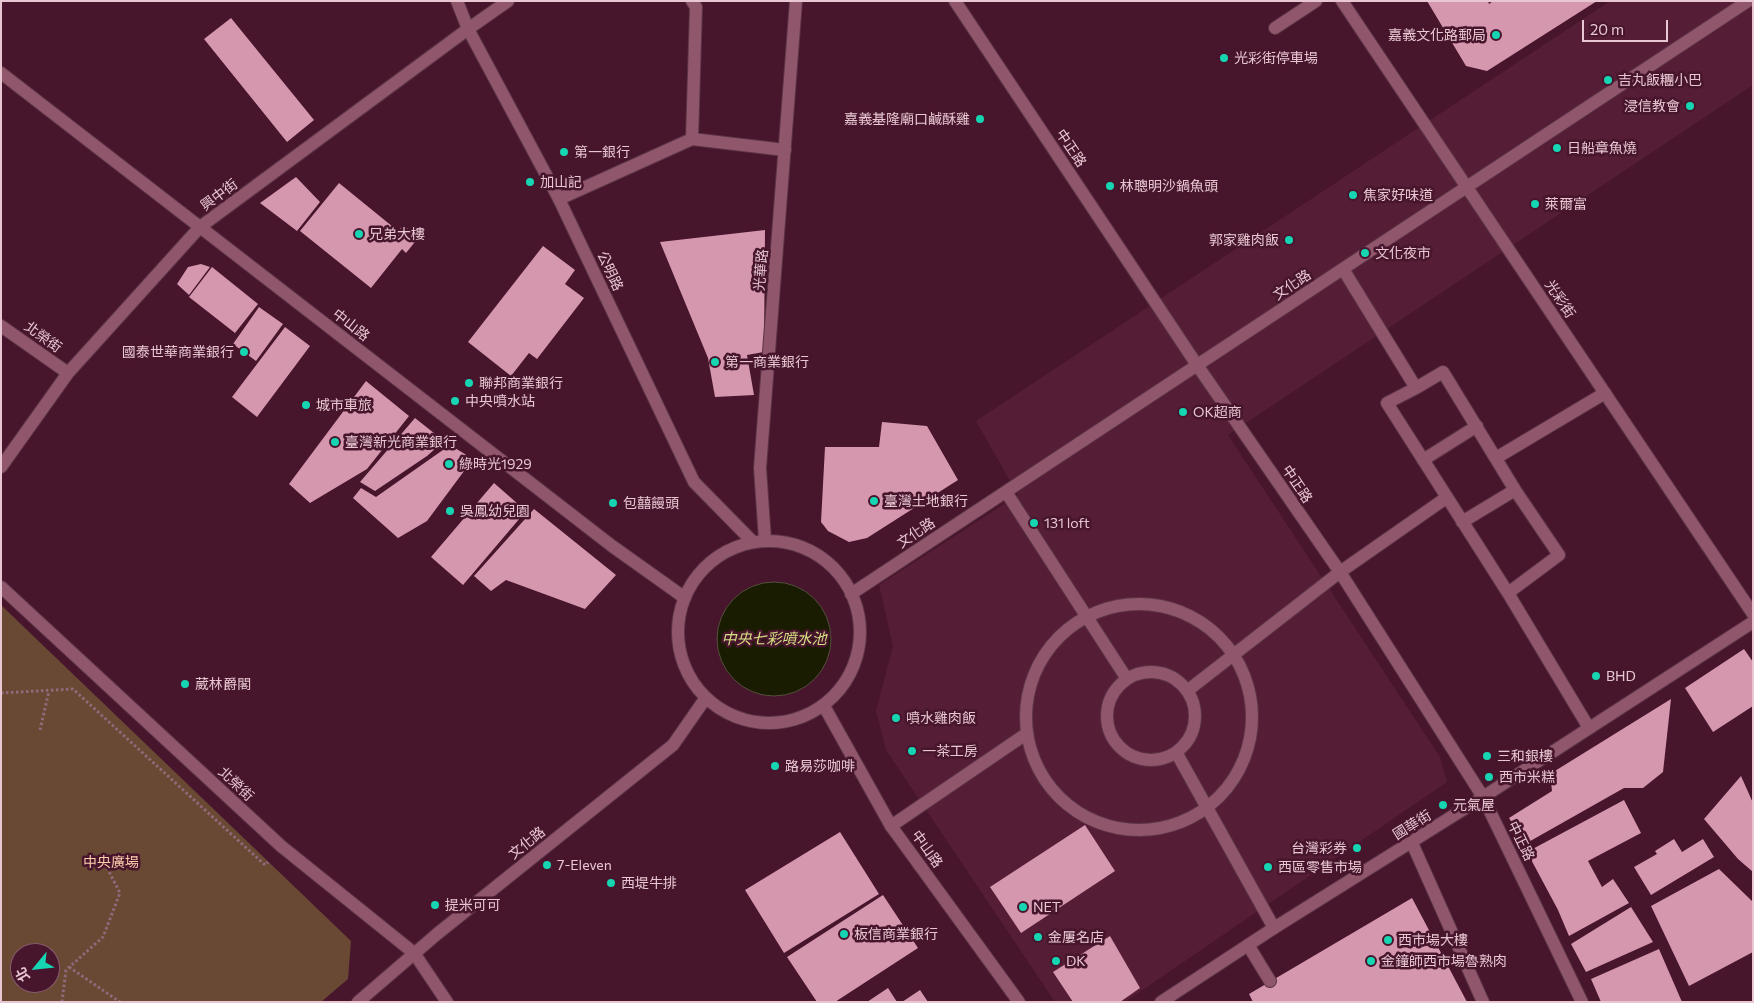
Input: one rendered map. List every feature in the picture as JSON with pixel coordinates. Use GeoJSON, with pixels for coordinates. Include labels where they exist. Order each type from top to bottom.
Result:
{"type":"FeatureCollection","features":[{"type":"Feature","properties":{"kind":"street","name":"公明路"},"geometry":{"type":"LineString","coordinates":[[457,1],[468,29],[559,199],[694,482],[752,541]]}},
{"type":"Feature","properties":{"kind":"street","name":"興中街"},"geometry":{"type":"LineString","coordinates":[[1,467],[68,373],[200,227],[508,1]]}},
{"type":"Feature","properties":{"kind":"street"},"geometry":{"type":"LineString","coordinates":[[692,1],[696,7],[692,139]]}},
{"type":"Feature","properties":{"kind":"street","name":"光華路"},"geometry":{"type":"LineString","coordinates":[[765,540],[760,468],[796,1]]}},
{"type":"Feature","properties":{"kind":"street","name":"中正路"},"geometry":{"type":"LineString","coordinates":[[955,1],[1197,365],[1340,572],[1483,797],[1582,1002]]}},
{"type":"Feature","properties":{"kind":"street"},"geometry":{"type":"LineString","coordinates":[[1275,28],[1316,1]]}},
{"type":"Feature","properties":{"kind":"street","name":"光彩街"},"geometry":{"type":"LineString","coordinates":[[1342,1],[1753,614]]}},
{"type":"Feature","properties":{"kind":"street","name":"文化路"},"geometry":{"type":"LineString","coordinates":[[852,594],[1748,1]]}},
{"type":"Feature","properties":{"kind":"street","name":"中山路"},"geometry":{"type":"LineString","coordinates":[[1,73],[605,540],[684,598]]}},
{"type":"Feature","properties":{"kind":"street"},"geometry":{"type":"LineString","coordinates":[[559,199],[692,139],[785,150]]}},
{"type":"Feature","properties":{"kind":"street"},"geometry":{"type":"LineString","coordinates":[[1343,269],[1416,388]]}},
{"type":"Feature","properties":{"kind":"street","name":"北榮街"},"geometry":{"type":"LineString","coordinates":[[1,326],[68,373]]}},
{"type":"Feature","properties":{"kind":"street"},"geometry":{"type":"LineString","coordinates":[[1508,593],[1558,555],[1515,490],[1443,372],[1387,404],[1508,593],[1589,728]]}},
{"type":"Feature","properties":{"kind":"street"},"geometry":{"type":"LineString","coordinates":[[1496,458],[1605,393]]}},
{"type":"Feature","properties":{"kind":"street"},"geometry":{"type":"LineString","coordinates":[[1423,460],[1477,426]]}},
{"type":"Feature","properties":{"kind":"street"},"geometry":{"type":"LineString","coordinates":[[1462,522],[1515,490]]}},
{"type":"Feature","properties":{"kind":"street"},"geometry":{"type":"LineString","coordinates":[[1006,492],[1127,679]]}},
{"type":"Feature","properties":{"kind":"street"},"geometry":{"type":"LineString","coordinates":[[1187,691],[1340,572],[1446,498]]}},
{"type":"Feature","properties":{"kind":"street"},"geometry":{"type":"LineString","coordinates":[[765,540],[790,543],[813,552],[832,566],[852,594],[858,609],[860,635],[856,660],[846,684],[824,706],[806,716],[782,723],[756,723],[732,716],[705,699],[691,679],[680,652],[678,622],[684,598],[702,570],[727,552],[752,541],[765,540]]}},
{"type":"Feature","properties":{"kind":"street","name":"北榮街"},"geometry":{"type":"LineString","coordinates":[[1,587],[281,846],[414,953],[447,1002]]}},
{"type":"Feature","properties":{"kind":"street"},"geometry":{"type":"LineString","coordinates":[[1121,604],[1159,604],[1194,617],[1224,640],[1233,655],[1244,673],[1253,710],[1249,748],[1233,782],[1207,809],[1177,824],[1144,831],[1112,828],[1081,815],[1055,794],[1036,766],[1026,734],[1026,699],[1037,665],[1057,637],[1085,616],[1121,604]]}},
{"type":"Feature","properties":{"kind":"street","name":"國華街"},"geometry":{"type":"LineString","coordinates":[[1161,1002],[1274,928],[1412,843],[1753,622]]}},
{"type":"Feature","properties":{"kind":"street"},"geometry":{"type":"LineString","coordinates":[[1153,672],[1178,681],[1187,691],[1193,704],[1195,717],[1192,731],[1186,743],[1176,752],[1163,758],[1150,760],[1136,757],[1124,751],[1114,740],[1108,728],[1106,714],[1116,688],[1127,679],[1139,673],[1153,672]]}},
{"type":"Feature","properties":{"kind":"street","name":"文化路"},"geometry":{"type":"LineString","coordinates":[[358,1002],[414,953],[673,744],[705,699]]}},
{"type":"Feature","properties":{"kind":"street","name":"中山路"},"geometry":{"type":"LineString","coordinates":[[824,706],[891,826],[1018,1002]]}},
{"type":"Feature","properties":{"kind":"street"},"geometry":{"type":"LineString","coordinates":[[891,826],[1026,734]]}},
{"type":"Feature","properties":{"kind":"street"},"geometry":{"type":"LineString","coordinates":[[1176,752],[1274,928]]}},
{"type":"Feature","properties":{"kind":"street"},"geometry":{"type":"LineString","coordinates":[[1412,843],[1483,1002]]}},
{"type":"Feature","properties":{"kind":"street"},"geometry":{"type":"LineString","coordinates":[[1248,945],[1270,981]]}},
{"type":"Feature","properties":{"kind":"path"},"geometry":{"type":"LineString","coordinates":[[1,693],[73,689],[265,865],[281,846]]}},
{"type":"Feature","properties":{"kind":"path"},"geometry":{"type":"LineString","coordinates":[[40,730],[49,691]]}},
{"type":"Feature","properties":{"kind":"path"},"geometry":{"type":"LineString","coordinates":[[62,1002],[66,970],[103,937],[120,893],[101,856]]}},
{"type":"Feature","properties":{"kind":"path"},"geometry":{"type":"LineString","coordinates":[[69,967],[120,1002]]}},
{"type":"Feature","properties":{"kind":"shaded area"},"geometry":{"type":"Polygon","coordinates":[[[1610,1],[1753,1],[1753,85],[1228,435],[1440,757],[1447,782],[1125,1002],[1055,1002],[886,750],[876,711],[893,646],[879,585],[1018,495],[976,421],[1610,1]]]}},
{"type":"Feature","properties":{"kind":"green space","name":"中央廣場"},"geometry":{"type":"Polygon","coordinates":[[[1,605],[351,941],[348,979],[321,1002],[1,1002],[1,605]]]}},
{"type":"Feature","properties":{"kind":"water","name":"中央七彩噴水池"},"geometry":{"type":"Polygon","coordinates":[[[774,582],[796,587],[814,599],[826,617],[831,639],[826,661],[814,679],[796,691],[774,696],[752,691],[734,679],[722,661],[717,639],[722,617],[734,599],[752,587],[774,582]]]}},
{"type":"Feature","properties":{"kind":"building","name":"嘉義文化路郵局"},"geometry":{"type":"Polygon","coordinates":[[[1427,1],[1488,1],[1489,4],[1493,1],[1597,1],[1487,71],[1466,66],[1427,1]]]}},
{"type":"Feature","properties":{"kind":"building"},"geometry":{"type":"Polygon","coordinates":[[[231,18],[314,120],[287,142],[204,39],[231,18]]]}},
{"type":"Feature","properties":{"kind":"building"},"geometry":{"type":"Polygon","coordinates":[[[296,177],[320,202],[297,231],[260,203],[296,177]]]}},
{"type":"Feature","properties":{"kind":"building","name":"兄弟大樓"},"geometry":{"type":"Polygon","coordinates":[[[339,183],[398,231],[403,225],[419,237],[406,253],[402,249],[371,288],[300,231],[339,183]]]}},
{"type":"Feature","properties":{"kind":"building"},"geometry":{"type":"Polygon","coordinates":[[[765,230],[764,352],[747,355],[754,395],[715,397],[708,358],[660,242],[765,230]]]}},
{"type":"Feature","properties":{"kind":"building"},"geometry":{"type":"Polygon","coordinates":[[[543,246],[575,270],[565,284],[584,298],[537,359],[529,353],[511,376],[468,342],[543,246]]]}},
{"type":"Feature","properties":{"kind":"building"},"geometry":{"type":"Polygon","coordinates":[[[201,264],[210,267],[189,295],[177,284],[188,267],[201,264]]]}},
{"type":"Feature","properties":{"kind":"building"},"geometry":{"type":"Polygon","coordinates":[[[212,267],[258,304],[235,333],[189,297],[212,267]]]}},
{"type":"Feature","properties":{"kind":"building"},"geometry":{"type":"Polygon","coordinates":[[[259,307],[283,324],[256,361],[233,344],[259,307]]]}},
{"type":"Feature","properties":{"kind":"building"},"geometry":{"type":"Polygon","coordinates":[[[285,327],[310,346],[257,417],[232,397],[285,327]]]}},
{"type":"Feature","properties":{"kind":"building"},"geometry":{"type":"Polygon","coordinates":[[[366,381],[409,416],[367,469],[310,503],[289,484],[366,381]]]}},
{"type":"Feature","properties":{"kind":"building"},"geometry":{"type":"Polygon","coordinates":[[[415,418],[444,441],[427,456],[375,491],[360,482],[415,418]]]}},
{"type":"Feature","properties":{"kind":"building","name":"臺灣土地銀行"},"geometry":{"type":"Polygon","coordinates":[[[882,422],[927,426],[958,480],[867,538],[849,542],[828,531],[821,522],[825,447],[879,447],[882,422]]]}},
{"type":"Feature","properties":{"kind":"building"},"geometry":{"type":"Polygon","coordinates":[[[450,445],[473,459],[427,521],[398,538],[353,498],[361,488],[376,497],[450,445]]]}},
{"type":"Feature","properties":{"kind":"building"},"geometry":{"type":"Polygon","coordinates":[[[494,483],[526,511],[463,585],[431,557],[494,483]]]}},
{"type":"Feature","properties":{"kind":"building"},"geometry":{"type":"Polygon","coordinates":[[[534,509],[616,575],[585,609],[506,580],[491,591],[474,576],[534,509]]]}},
{"type":"Feature","properties":{"kind":"building"},"geometry":{"type":"Polygon","coordinates":[[[1744,649],[1753,662],[1753,706],[1713,732],[1685,688],[1744,649]]]}},
{"type":"Feature","properties":{"kind":"building"},"geometry":{"type":"Polygon","coordinates":[[[1671,699],[1663,772],[1643,788],[1624,788],[1525,844],[1509,818],[1552,791],[1550,774],[1671,699]]]}},
{"type":"Feature","properties":{"kind":"building"},"geometry":{"type":"Polygon","coordinates":[[[1741,776],[1753,803],[1753,872],[1738,859],[1704,819],[1741,776]]]}},
{"type":"Feature","properties":{"kind":"building"},"geometry":{"type":"Polygon","coordinates":[[[1624,800],[1641,833],[1588,861],[1602,887],[1613,879],[1629,903],[1569,936],[1558,910],[1527,852],[1624,800]]]}},
{"type":"Feature","properties":{"kind":"building"},"geometry":{"type":"Polygon","coordinates":[[[1085,825],[1115,871],[1021,933],[990,887],[1085,825]]]}},
{"type":"Feature","properties":{"kind":"building"},"geometry":{"type":"Polygon","coordinates":[[[840,832],[879,894],[784,953],[745,890],[840,832]]]}},
{"type":"Feature","properties":{"kind":"building"},"geometry":{"type":"Polygon","coordinates":[[[1674,839],[1682,852],[1703,839],[1714,857],[1651,895],[1634,867],[1657,854],[1655,851],[1674,839]]]}},
{"type":"Feature","properties":{"kind":"building"},"geometry":{"type":"Polygon","coordinates":[[[1719,869],[1753,902],[1753,952],[1689,986],[1651,906],[1719,869]]]}},
{"type":"Feature","properties":{"kind":"building"},"geometry":{"type":"Polygon","coordinates":[[[883,895],[918,948],[835,1002],[817,1002],[787,957],[883,895]]]}},
{"type":"Feature","properties":{"kind":"building","name":"西市場大樓"},"geometry":{"type":"Polygon","coordinates":[[[1412,898],[1467,1002],[1253,1002],[1249,994],[1412,898]]]}},
{"type":"Feature","properties":{"kind":"building"},"geometry":{"type":"Polygon","coordinates":[[[1631,907],[1653,942],[1586,972],[1571,944],[1631,907]]]}},
{"type":"Feature","properties":{"kind":"building"},"geometry":{"type":"Polygon","coordinates":[[[1110,936],[1140,988],[1120,1002],[1073,1002],[1053,972],[1110,936]]]}},
{"type":"Feature","properties":{"kind":"building"},"geometry":{"type":"Polygon","coordinates":[[[1659,949],[1682,1002],[1601,1002],[1591,979],[1659,949]]]}},
{"type":"Feature","properties":{"kind":"building"},"geometry":{"type":"Polygon","coordinates":[[[888,988],[897,1002],[867,1002],[888,988]]]}},
{"type":"Feature","properties":{"kind":"building"},"geometry":{"type":"Polygon","coordinates":[[[920,990],[928,1002],[902,1002],[920,990]]]}},
{"type":"Feature","properties":{"kind":"place","name":"嘉義文化路郵局"},"geometry":{"type":"Point","coordinates":[1496,35]}},
{"type":"Feature","properties":{"kind":"place","name":"光彩街停車場"},"geometry":{"type":"Point","coordinates":[1224,58]}},
{"type":"Feature","properties":{"kind":"place","name":"吉丸飯糰小巴"},"geometry":{"type":"Point","coordinates":[1608,80]}},
{"type":"Feature","properties":{"kind":"place","name":"浸信教會"},"geometry":{"type":"Point","coordinates":[1690,106]}},
{"type":"Feature","properties":{"kind":"place","name":"嘉義基隆廟口鹹酥雞"},"geometry":{"type":"Point","coordinates":[980,119]}},
{"type":"Feature","properties":{"kind":"place","name":"日船章魚燒"},"geometry":{"type":"Point","coordinates":[1557,148]}},
{"type":"Feature","properties":{"kind":"place","name":"第一銀行"},"geometry":{"type":"Point","coordinates":[564,152]}},
{"type":"Feature","properties":{"kind":"place","name":"加山記"},"geometry":{"type":"Point","coordinates":[530,182]}},
{"type":"Feature","properties":{"kind":"place","name":"林聰明沙鍋魚頭"},"geometry":{"type":"Point","coordinates":[1110,186]}},
{"type":"Feature","properties":{"kind":"place","name":"焦家好味道"},"geometry":{"type":"Point","coordinates":[1353,195]}},
{"type":"Feature","properties":{"kind":"place","name":"萊爾富"},"geometry":{"type":"Point","coordinates":[1535,204]}},
{"type":"Feature","properties":{"kind":"place","name":"兄弟大樓"},"geometry":{"type":"Point","coordinates":[359,234]}},
{"type":"Feature","properties":{"kind":"place","name":"郭家雞肉飯"},"geometry":{"type":"Point","coordinates":[1289,240]}},
{"type":"Feature","properties":{"kind":"place","name":"文化夜市"},"geometry":{"type":"Point","coordinates":[1365,253]}},
{"type":"Feature","properties":{"kind":"place","name":"國泰世華商業銀行"},"geometry":{"type":"Point","coordinates":[244,352]}},
{"type":"Feature","properties":{"kind":"place","name":"第一商業銀行"},"geometry":{"type":"Point","coordinates":[715,362]}},
{"type":"Feature","properties":{"kind":"place","name":"聯邦商業銀行"},"geometry":{"type":"Point","coordinates":[469,383]}},
{"type":"Feature","properties":{"kind":"place","name":"中央噴水站"},"geometry":{"type":"Point","coordinates":[455,401]}},
{"type":"Feature","properties":{"kind":"place","name":"城市車旅"},"geometry":{"type":"Point","coordinates":[306,405]}},
{"type":"Feature","properties":{"kind":"place","name":"OK超商"},"geometry":{"type":"Point","coordinates":[1183,412]}},
{"type":"Feature","properties":{"kind":"place","name":"臺灣新光商業銀行"},"geometry":{"type":"Point","coordinates":[335,442]}},
{"type":"Feature","properties":{"kind":"place","name":"綠時光1929"},"geometry":{"type":"Point","coordinates":[449,464]}},
{"type":"Feature","properties":{"kind":"place","name":"臺灣土地銀行"},"geometry":{"type":"Point","coordinates":[874,501]}},
{"type":"Feature","properties":{"kind":"place","name":"包囍饅頭"},"geometry":{"type":"Point","coordinates":[613,503]}},
{"type":"Feature","properties":{"kind":"place","name":"吳鳳幼兒園"},"geometry":{"type":"Point","coordinates":[450,511]}},
{"type":"Feature","properties":{"kind":"place","name":"131 loft"},"geometry":{"type":"Point","coordinates":[1034,523]}},
{"type":"Feature","properties":{"kind":"place","name":"BHD"},"geometry":{"type":"Point","coordinates":[1596,676]}},
{"type":"Feature","properties":{"kind":"place","name":"葳林爵閣"},"geometry":{"type":"Point","coordinates":[185,684]}},
{"type":"Feature","properties":{"kind":"place","name":"噴水雞肉飯"},"geometry":{"type":"Point","coordinates":[896,718]}},
{"type":"Feature","properties":{"kind":"place","name":"一茶工房"},"geometry":{"type":"Point","coordinates":[912,751]}},
{"type":"Feature","properties":{"kind":"place","name":"三和銀樓"},"geometry":{"type":"Point","coordinates":[1487,756]}},
{"type":"Feature","properties":{"kind":"place","name":"路易莎咖啡"},"geometry":{"type":"Point","coordinates":[775,766]}},
{"type":"Feature","properties":{"kind":"place","name":"西市米糕"},"geometry":{"type":"Point","coordinates":[1489,777]}},
{"type":"Feature","properties":{"kind":"place","name":"元氣屋"},"geometry":{"type":"Point","coordinates":[1443,805]}},
{"type":"Feature","properties":{"kind":"place","name":"台灣彩券"},"geometry":{"type":"Point","coordinates":[1357,848]}},
{"type":"Feature","properties":{"kind":"place","name":"7-Eleven"},"geometry":{"type":"Point","coordinates":[547,865]}},
{"type":"Feature","properties":{"kind":"place","name":"西區零售市場"},"geometry":{"type":"Point","coordinates":[1268,867]}},
{"type":"Feature","properties":{"kind":"place","name":"西堤牛排"},"geometry":{"type":"Point","coordinates":[611,883]}},
{"type":"Feature","properties":{"kind":"place","name":"提米可可"},"geometry":{"type":"Point","coordinates":[435,905]}},
{"type":"Feature","properties":{"kind":"place","name":"NET"},"geometry":{"type":"Point","coordinates":[1023,907]}},
{"type":"Feature","properties":{"kind":"place","name":"板信商業銀行"},"geometry":{"type":"Point","coordinates":[844,934]}},
{"type":"Feature","properties":{"kind":"place","name":"金屢名店"},"geometry":{"type":"Point","coordinates":[1038,937]}},
{"type":"Feature","properties":{"kind":"place","name":"西市場大樓"},"geometry":{"type":"Point","coordinates":[1388,940]}},
{"type":"Feature","properties":{"kind":"place","name":"DK"},"geometry":{"type":"Point","coordinates":[1056,961]}},
{"type":"Feature","properties":{"kind":"place","name":"金鐘師西市場魯熟肉"},"geometry":{"type":"Point","coordinates":[1371,961]}}]}
